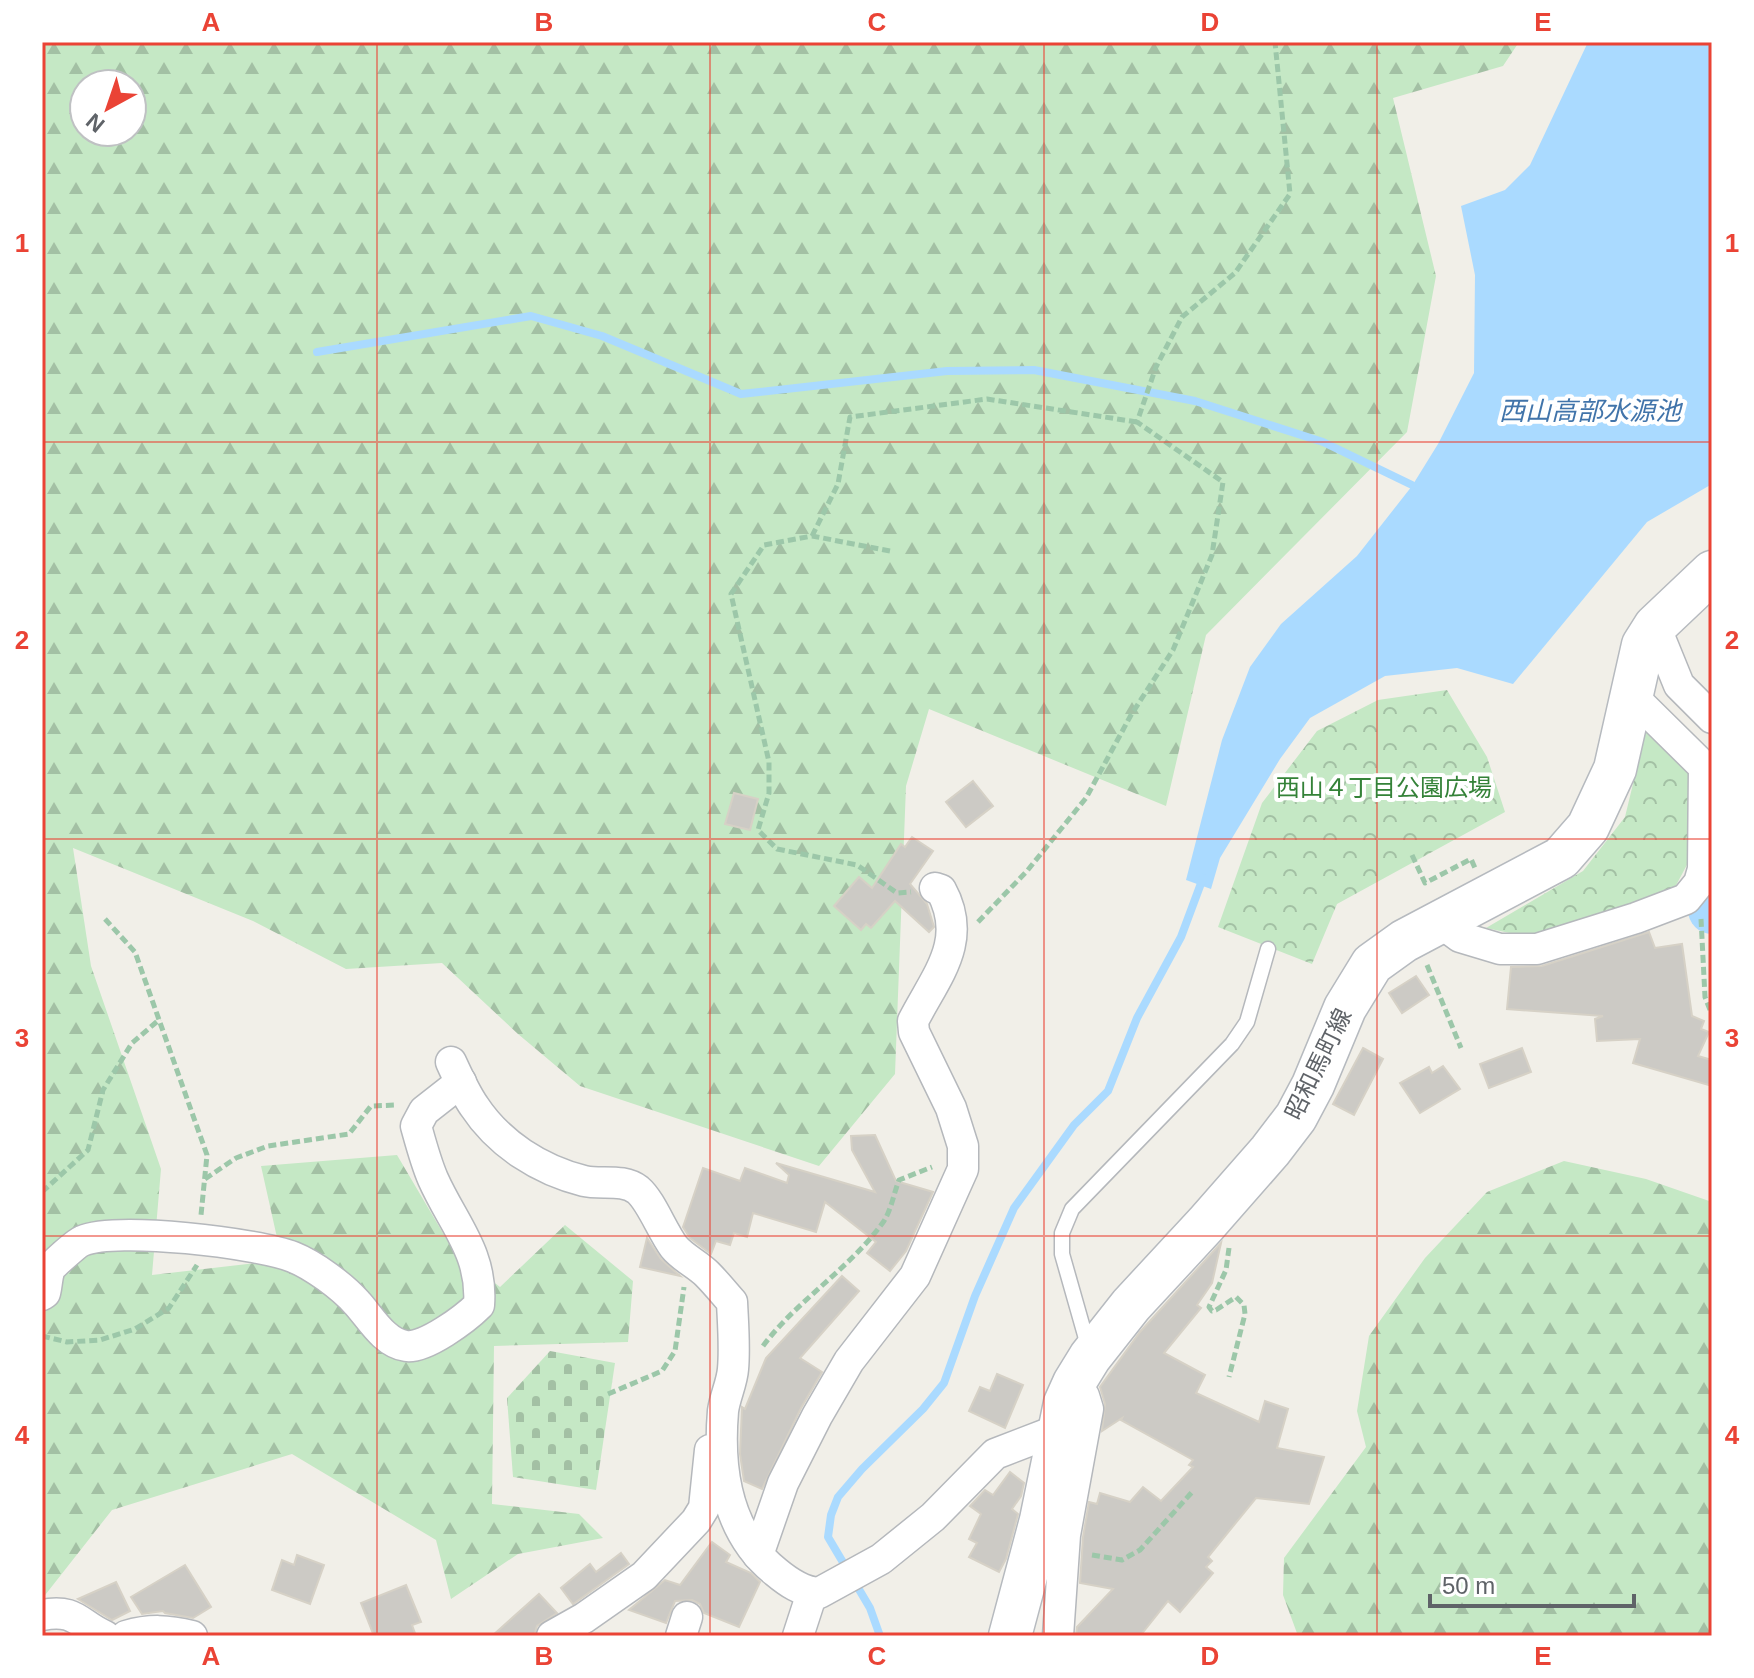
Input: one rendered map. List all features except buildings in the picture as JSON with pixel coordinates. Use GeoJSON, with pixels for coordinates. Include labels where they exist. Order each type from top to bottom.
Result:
{"type":"FeatureCollection","features":[{"type":"Feature","properties":{"kind":"main road","name":"昭和馬町線"},"geometry":{"type":"LineString","coordinates":[[1010,1636],[1041,1520],[1065,1403],[1085,1366],[1131,1305],[1206,1224],[1296,1117],[1345,1008],[1366,971],[1382,954],[1450,930],[1489,898],[1561,858],[1588,827],[1615,769],[1643,645],[1655,626],[1712,572]]}},
{"type":"Feature","properties":{"kind":"street"},"geometry":{"type":"LineString","coordinates":[[1655,626],[1679,685],[1712,718]]}},
{"type":"Feature","properties":{"kind":"street"},"geometry":{"type":"LineString","coordinates":[[1450,930],[1500,949],[1537,949],[1636,918],[1700,886],[1708,753],[1631,695]]}},
{"type":"Feature","properties":{"kind":"street"},"geometry":{"type":"LineString","coordinates":[[758,1555],[783,1483],[825,1402],[849,1361],[923,1262],[963,1169],[963,1146],[951,1108],[919,1044],[913,1021],[951,949],[950,906],[941,890],[935,888]]}},
{"type":"Feature","properties":{"kind":"street"},"geometry":{"type":"LineString","coordinates":[[42,1295],[50,1269],[81,1241],[116,1234],[197,1241],[293,1257],[337,1284],[357,1302],[379,1330],[405,1346],[416,1345],[442,1333],[479,1305],[480,1292],[474,1252],[431,1176],[416,1126],[424,1111],[456,1072],[473,1106],[495,1132],[520,1153],[546,1168],[586,1182],[626,1184],[638,1190],[661,1230],[678,1251],[707,1274],[732,1302],[733,1372],[712,1431],[704,1508],[696,1521],[644,1576],[584,1618],[552,1636]]}},
{"type":"Feature","properties":{"kind":"street"},"geometry":{"type":"LineString","coordinates":[[1058,1636],[1064,1551],[1088,1409],[1084,1396],[1085,1366]]}},
{"type":"Feature","properties":{"kind":"street"},"geometry":{"type":"LineString","coordinates":[[723,1407],[722,1469],[744,1539],[790,1583],[812,1593],[819,1593],[881,1559],[933,1517],[995,1454],[1060,1429]]}},
{"type":"Feature","properties":{"kind":"street"},"geometry":{"type":"LineString","coordinates":[[798,1636],[812,1593]]}},
{"type":"Feature","properties":{"kind":"street"},"geometry":{"type":"LineString","coordinates":[[42,1615],[58,1613],[81,1619],[105,1636]]}},
{"type":"Feature","properties":{"kind":"street"},"geometry":{"type":"LineString","coordinates":[[126,1636],[166,1630],[192,1636]]}},
{"type":"Feature","properties":{"kind":"lane"},"geometry":{"type":"LineString","coordinates":[[1085,1366],[1085,1335],[1062,1254],[1062,1233],[1072,1209],[1232,1044],[1247,1022],[1268,949]]}},
{"type":"Feature","properties":{"kind":"path"},"geometry":{"type":"LineString","coordinates":[[1137,422],[1156,367],[1182,317],[1235,273],[1290,194],[1275,42]]}},
{"type":"Feature","properties":{"kind":"path"},"geometry":{"type":"LineString","coordinates":[[812,536],[838,484],[850,417],[987,399],[1137,422],[1223,482],[1212,555],[1173,650],[1131,715],[1086,798],[1027,871],[951,949]]}},
{"type":"Feature","properties":{"kind":"path"},"geometry":{"type":"LineString","coordinates":[[890,551],[812,536],[764,545],[731,594],[769,762],[769,793],[758,830],[777,849],[857,865],[897,893],[935,888]]}},
{"type":"Feature","properties":{"kind":"path"},"geometry":{"type":"LineString","coordinates":[[1412,855],[1425,883],[1471,859],[1489,898]]}},
{"type":"Feature","properties":{"kind":"path"},"geometry":{"type":"LineString","coordinates":[[1700,886],[1705,997],[1712,1015]]}},
{"type":"Feature","properties":{"kind":"path"},"geometry":{"type":"LineString","coordinates":[[42,1336],[67,1342],[100,1340],[135,1329],[169,1308],[197,1268],[207,1155],[135,952],[105,919]]}},
{"type":"Feature","properties":{"kind":"path"},"geometry":{"type":"LineString","coordinates":[[1450,930],[1424,959],[1461,1048]]}},
{"type":"Feature","properties":{"kind":"path"},"geometry":{"type":"LineString","coordinates":[[42,1192],[88,1150],[103,1090],[132,1043],[160,1019]]}},
{"type":"Feature","properties":{"kind":"path"},"geometry":{"type":"LineString","coordinates":[[204,1179],[236,1158],[268,1146],[349,1134],[371,1106],[406,1105]]}},
{"type":"Feature","properties":{"kind":"path"},"geometry":{"type":"LineString","coordinates":[[733,1372],[750,1363],[777,1327],[818,1292],[858,1251],[886,1218],[899,1180],[963,1155]]}},
{"type":"Feature","properties":{"kind":"path"},"geometry":{"type":"LineString","coordinates":[[1206,1224],[1231,1250],[1226,1270],[1209,1307],[1212,1311],[1216,1310],[1236,1297],[1244,1305],[1245,1314],[1229,1377]]}},
{"type":"Feature","properties":{"kind":"path"},"geometry":{"type":"LineString","coordinates":[[608,1394],[662,1371],[675,1351],[689,1260]]}},
{"type":"Feature","properties":{"kind":"path"},"geometry":{"type":"LineString","coordinates":[[1064,1551],[1122,1560],[1140,1550],[1193,1491]]}},
{"type":"Feature","properties":{"kind":"green space"},"geometry":{"type":"Polygon","coordinates":[[[42,42],[1519,42],[1503,66],[1393,98],[1436,276],[1407,432],[1206,635],[1166,806],[929,709],[906,786],[895,1074],[819,1166],[580,1086],[518,1034],[442,963],[346,969],[253,921],[73,848],[91,966],[161,1169],[152,1275],[282,1260],[261,1166],[397,1155],[453,1250],[500,1287],[565,1225],[633,1281],[628,1342],[494,1346],[492,1504],[579,1514],[603,1538],[518,1554],[451,1599],[436,1540],[292,1454],[112,1510],[42,1599],[42,42]]]}},
{"type":"Feature","properties":{"kind":"green space","name":"西山４丁目公園広場"},"geometry":{"type":"Polygon","coordinates":[[[1447,690],[1487,757],[1505,812],[1337,904],[1312,964],[1218,927],[1262,803],[1317,731],[1378,700],[1447,690]]]}},
{"type":"Feature","properties":{"kind":"green space"},"geometry":{"type":"Polygon","coordinates":[[[1646,730],[1690,770],[1689,861],[1673,891],[1533,938],[1486,928],[1583,871],[1625,817],[1646,730]]]}},
{"type":"Feature","properties":{"kind":"green space"},"geometry":{"type":"Polygon","coordinates":[[[1564,1161],[1646,1179],[1712,1202],[1712,1636],[1298,1636],[1283,1595],[1284,1558],[1366,1447],[1357,1411],[1369,1336],[1425,1258],[1487,1192],[1564,1161]]]}},
{"type":"Feature","properties":{"kind":"green space"},"geometry":{"type":"Polygon","coordinates":[[[550,1351],[615,1363],[596,1490],[513,1477],[507,1398],[550,1351]]]}},
{"type":"Feature","properties":{"kind":"water","name":"西山高部水源池"},"geometry":{"type":"Polygon","coordinates":[[[1588,42],[1712,42],[1712,484],[1647,522],[1513,684],[1457,668],[1385,676],[1310,718],[1280,759],[1220,858],[1211,889],[1186,880],[1222,740],[1250,667],[1281,624],[1357,556],[1412,486],[1438,444],[1474,373],[1475,275],[1461,206],[1505,190],[1530,165],[1588,42]]]}},
{"type":"Feature","properties":{"kind":"waterway"},"geometry":{"type":"LineString","coordinates":[[317,352],[531,316],[602,336],[741,394],[947,371],[1034,370],[1195,401],[1323,442],[1412,485]]}},
{"type":"Feature","properties":{"kind":"waterway"},"geometry":{"type":"LineString","coordinates":[[880,1636],[870,1608],[828,1537],[831,1515],[838,1497],[944,1383],[975,1296],[1014,1208],[1074,1125],[1108,1091],[1137,1018],[1181,937],[1203,878]]}},
{"type":"Feature","properties":{"kind":"waterway"},"geometry":{"type":"LineString","coordinates":[[1710,900],[1712,910]]}}]}
